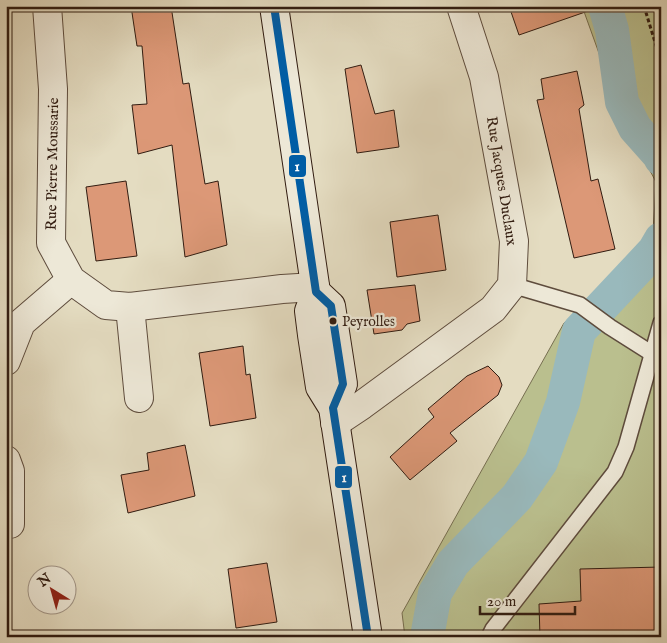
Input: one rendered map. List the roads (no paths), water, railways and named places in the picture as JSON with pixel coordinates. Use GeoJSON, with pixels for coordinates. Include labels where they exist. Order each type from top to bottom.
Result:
{"type":"FeatureCollection","features":[{"type":"Feature","properties":{"kind":"street","name":"Rue Pierre Moussarie"},"geometry":{"type":"LineString","coordinates":[[47,6],[53,89],[51,242],[71,280],[106,305],[130,307],[282,289],[316,290]]}},
{"type":"Feature","properties":{"kind":"street"},"geometry":{"type":"LineString","coordinates":[[274,6],[316,290],[308,311],[320,387],[334,416],[368,637]]}},
{"type":"Feature","properties":{"kind":"street","name":"Rue Jacques Duclaux"},"geometry":{"type":"LineString","coordinates":[[461,6],[484,76],[514,241],[512,285]]}},
{"type":"Feature","properties":{"kind":"street"},"geometry":{"type":"LineString","coordinates":[[6,362],[21,324],[71,280]]}},
{"type":"Feature","properties":{"kind":"street"},"geometry":{"type":"LineString","coordinates":[[334,416],[362,405],[493,309],[512,285]]}},
{"type":"Feature","properties":{"kind":"street"},"geometry":{"type":"LineString","coordinates":[[130,307],[139,398]]}},
{"type":"Feature","properties":{"kind":"street"},"geometry":{"type":"LineString","coordinates":[[6,460],[10,471],[10,524]]}},
{"type":"Feature","properties":{"kind":"lane"},"geometry":{"type":"LineString","coordinates":[[512,285],[580,305],[651,353]]}},
{"type":"Feature","properties":{"kind":"lane"},"geometry":{"type":"LineString","coordinates":[[489,637],[493,629],[616,472],[626,447],[661,323]]}},
{"type":"Feature","properties":{"kind":"waterway"},"geometry":{"type":"LineString","coordinates":[[605,6],[612,30],[622,102],[635,128],[661,159]]}},
{"type":"Feature","properties":{"kind":"waterway"},"geometry":{"type":"LineString","coordinates":[[427,637],[435,593],[453,563],[517,497],[541,462],[563,402],[579,331],[654,251],[661,239]]}},
{"type":"Feature","properties":{"kind":"place","name":"Peyrolles"},"geometry":{"type":"Point","coordinates":[333,321]}}]}
